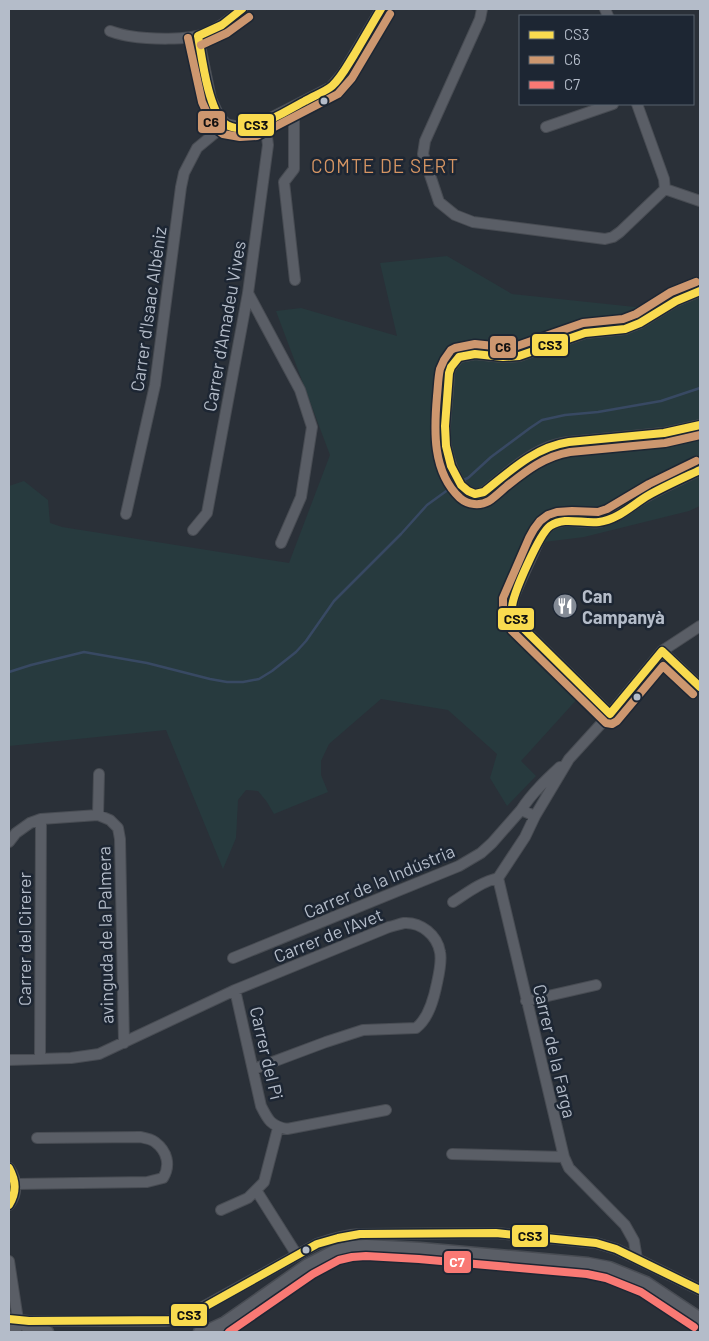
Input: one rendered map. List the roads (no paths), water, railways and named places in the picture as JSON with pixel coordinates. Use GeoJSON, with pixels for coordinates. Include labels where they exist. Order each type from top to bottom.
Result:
{"type":"FeatureCollection","features":[{"type":"Feature","properties":{"kind":"street"},"geometry":{"type":"LineString","coordinates":[[110,31],[128,36],[148,38],[189,38],[213,30],[242,9]]}},
{"type":"Feature","properties":{"kind":"street"},"geometry":{"type":"LineString","coordinates":[[198,36],[212,99],[219,116],[226,124],[240,127],[255,126],[331,88],[343,73],[381,9]]}},
{"type":"Feature","properties":{"kind":"street"},"geometry":{"type":"LineString","coordinates":[[482,9],[480,19],[425,141],[423,154],[439,202],[455,215],[473,222],[605,239],[613,237],[620,232],[665,189]]}},
{"type":"Feature","properties":{"kind":"street"},"geometry":{"type":"LineString","coordinates":[[546,127],[610,105]]}},
{"type":"Feature","properties":{"kind":"street"},"geometry":{"type":"LineString","coordinates":[[637,105],[664,179],[665,189]]}},
{"type":"Feature","properties":{"kind":"street"},"geometry":{"type":"LineString","coordinates":[[294,106],[294,169],[284,182],[295,280]]}},
{"type":"Feature","properties":{"kind":"street","name":"Carrer d'Amadeu Vives"},"geometry":{"type":"LineString","coordinates":[[193,530],[207,513],[248,293],[268,145],[265,122]]}},
{"type":"Feature","properties":{"kind":"street","name":"Carrer d'Isaac Albéniz"},"geometry":{"type":"LineString","coordinates":[[126,514],[156,385],[184,174],[197,148],[226,124]]}},
{"type":"Feature","properties":{"kind":"street"},"geometry":{"type":"LineString","coordinates":[[665,189],[700,201]]}},
{"type":"Feature","properties":{"kind":"street"},"geometry":{"type":"LineString","coordinates":[[700,291],[676,301],[640,323],[625,329],[585,333],[519,356],[503,357],[476,354],[459,357],[450,370],[445,438],[452,468],[460,482],[470,493],[480,494],[532,455],[557,444],[664,433],[700,424]]}},
{"type":"Feature","properties":{"kind":"street"},"geometry":{"type":"LineString","coordinates":[[248,293],[300,390],[312,427],[301,497],[281,543]]}},
{"type":"Feature","properties":{"kind":"street"},"geometry":{"type":"LineString","coordinates":[[610,714],[520,625],[513,616],[511,606],[514,596],[539,540],[547,528],[555,523],[567,520],[599,522],[613,517],[626,511],[638,501],[700,470]]}},
{"type":"Feature","properties":{"kind":"street","name":"Carrer de la Indústria"},"geometry":{"type":"LineString","coordinates":[[233,958],[459,866],[481,853],[521,810],[541,784],[569,759],[610,714],[662,651],[700,626]]}},
{"type":"Feature","properties":{"kind":"street"},"geometry":{"type":"LineString","coordinates":[[662,651],[700,686]]}},
{"type":"Feature","properties":{"kind":"street","name":"Carrer de la Indústria"},"geometry":{"type":"LineString","coordinates":[[498,878],[525,837],[535,816],[569,759]]}},
{"type":"Feature","properties":{"kind":"street"},"geometry":{"type":"LineString","coordinates":[[9,842],[12,831],[41,819],[98,815],[99,774]]}},
{"type":"Feature","properties":{"kind":"street"},"geometry":{"type":"LineString","coordinates":[[521,810],[535,816]]}},
{"type":"Feature","properties":{"kind":"street","name":"avinguda de la Palmera"},"geometry":{"type":"LineString","coordinates":[[98,815],[110,820],[118,828],[120,839],[124,1043]]}},
{"type":"Feature","properties":{"kind":"street","name":"Carrer del Cirerer"},"geometry":{"type":"LineString","coordinates":[[40,1059],[41,819]]}},
{"type":"Feature","properties":{"kind":"street"},"geometry":{"type":"LineString","coordinates":[[453,902],[478,885],[498,878]]}},
{"type":"Feature","properties":{"kind":"street","name":"Carrer de la Farga"},"geometry":{"type":"LineString","coordinates":[[498,878],[564,1157],[569,1168],[625,1225],[634,1240],[637,1258]]}},
{"type":"Feature","properties":{"kind":"street","name":"Carrer de l'Avet"},"geometry":{"type":"LineString","coordinates":[[9,1060],[86,1057],[99,1054],[235,990],[389,927],[404,923],[417,924],[428,931],[437,941],[440,953],[439,973],[434,996],[421,1025],[416,1028],[363,1030],[254,1069]]}},
{"type":"Feature","properties":{"kind":"street"},"geometry":{"type":"LineString","coordinates":[[526,1001],[596,985]]}},
{"type":"Feature","properties":{"kind":"street","name":"Carrer del Pi"},"geometry":{"type":"LineString","coordinates":[[235,990],[262,1106],[270,1123],[278,1128]]}},
{"type":"Feature","properties":{"kind":"street"},"geometry":{"type":"LineString","coordinates":[[221,1210],[248,1198],[264,1182],[278,1128],[286,1129],[386,1110]]}},
{"type":"Feature","properties":{"kind":"street"},"geometry":{"type":"LineString","coordinates":[[16,1184],[147,1182],[163,1178],[167,1171],[168,1164],[164,1152],[154,1141],[140,1137],[37,1138]]}},
{"type":"Feature","properties":{"kind":"street"},"geometry":{"type":"LineString","coordinates":[[452,1154],[564,1157]]}},
{"type":"Feature","properties":{"kind":"street"},"geometry":{"type":"LineString","coordinates":[[9,1168],[16,1184],[15,1194],[9,1205]]}},
{"type":"Feature","properties":{"kind":"street"},"geometry":{"type":"LineString","coordinates":[[256,1190],[297,1254]]}},
{"type":"Feature","properties":{"kind":"street"},"geometry":{"type":"LineString","coordinates":[[12,1326],[176,1320],[190,1315],[297,1254],[330,1239],[347,1235],[496,1233],[596,1243],[637,1258],[700,1290]]}},
{"type":"Feature","properties":{"kind":"street"},"geometry":{"type":"LineString","coordinates":[[200,1332],[225,1323],[308,1265],[334,1251],[366,1246],[588,1264],[609,1268],[646,1283],[700,1318]]}},
{"type":"Feature","properties":{"kind":"street"},"geometry":{"type":"LineString","coordinates":[[9,1261],[12,1326]]}},
{"type":"Feature","properties":{"kind":"street"},"geometry":{"type":"LineString","coordinates":[[12,1326],[27,1326],[46,1332],[58,1332]]}},
{"type":"Feature","properties":{"kind":"waterway"},"geometry":{"type":"LineString","coordinates":[[461,481],[468,478],[491,457],[542,420],[661,401],[700,388]]}},
{"type":"Feature","properties":{"kind":"waterway"},"geometry":{"type":"LineString","coordinates":[[9,672],[84,652],[147,663],[227,682],[259,679],[296,652],[334,601],[401,534],[427,505],[456,484]]}},
{"type":"Feature","properties":{"kind":"place","name":"Can Campanyà"},"geometry":{"type":"Point","coordinates":[565,606]}},
{"type":"Feature","properties":{"kind":"district","name":"COMTE DE SERT"},"geometry":{"type":"Point","coordinates":[385,165]}}]}
